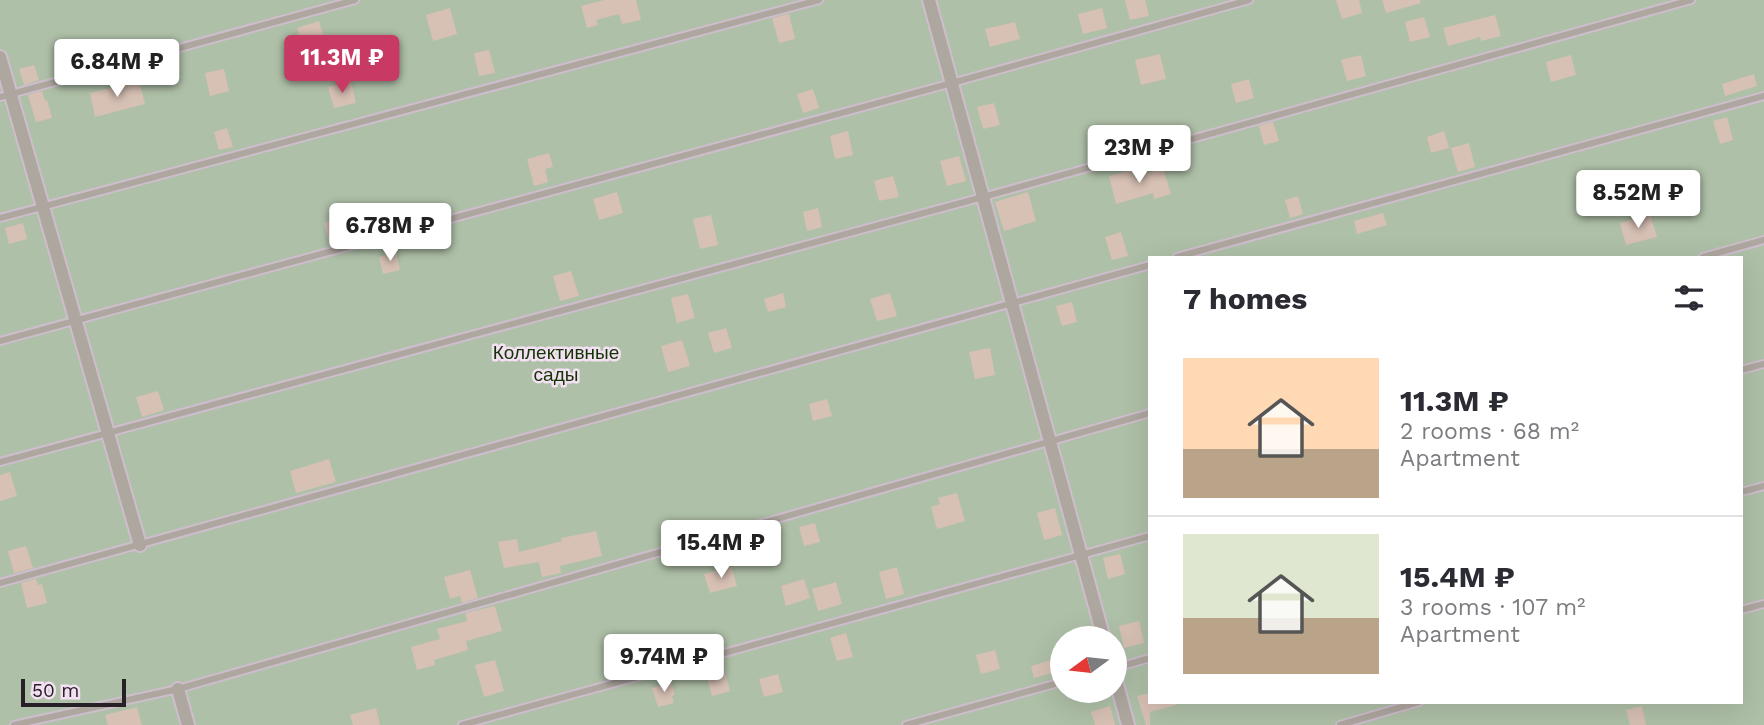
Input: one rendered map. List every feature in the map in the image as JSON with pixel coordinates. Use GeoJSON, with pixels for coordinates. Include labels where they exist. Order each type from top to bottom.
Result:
{"type":"FeatureCollection","features":[{"type":"Feature","properties":{"kind":"street"},"geometry":{"type":"LineString","coordinates":[[929,0],[1100,626]]}},
{"type":"Feature","properties":{"kind":"street"},"geometry":{"type":"LineString","coordinates":[[0,57],[5,96],[43,207],[140,545]]}},
{"type":"Feature","properties":{"kind":"street"},"geometry":{"type":"LineString","coordinates":[[177,689],[188,725]]}},
{"type":"Feature","properties":{"kind":"street"},"geometry":{"type":"LineString","coordinates":[[1122,704],[1128,725]]}},
{"type":"Feature","properties":{"kind":"lane"},"geometry":{"type":"LineString","coordinates":[[5,96],[355,0]]}},
{"type":"Feature","properties":{"kind":"lane"},"geometry":{"type":"LineString","coordinates":[[0,218],[819,0]]}},
{"type":"Feature","properties":{"kind":"lane"},"geometry":{"type":"LineString","coordinates":[[0,341],[1249,0]]}},
{"type":"Feature","properties":{"kind":"lane"},"geometry":{"type":"LineString","coordinates":[[0,462],[983,197],[1691,0]]}},
{"type":"Feature","properties":{"kind":"lane"},"geometry":{"type":"LineString","coordinates":[[1181,256],[1764,96]]}},
{"type":"Feature","properties":{"kind":"lane"},"geometry":{"type":"LineString","coordinates":[[1707,256],[1764,240]]}},
{"type":"Feature","properties":{"kind":"lane"},"geometry":{"type":"LineString","coordinates":[[0,583],[1148,266]]}},
{"type":"Feature","properties":{"kind":"lane"},"geometry":{"type":"LineString","coordinates":[[1743,369],[1764,364]]}},
{"type":"Feature","properties":{"kind":"lane"},"geometry":{"type":"LineString","coordinates":[[14,725],[177,689],[1148,414]]}},
{"type":"Feature","properties":{"kind":"lane"},"geometry":{"type":"LineString","coordinates":[[1743,491],[1764,486]]}},
{"type":"Feature","properties":{"kind":"lane"},"geometry":{"type":"LineString","coordinates":[[462,725],[1148,537]]}},
{"type":"Feature","properties":{"kind":"lane"},"geometry":{"type":"LineString","coordinates":[[1743,609],[1764,604]]}},
{"type":"Feature","properties":{"kind":"lane"},"geometry":{"type":"LineString","coordinates":[[1127,665],[1148,659]]}},
{"type":"Feature","properties":{"kind":"lane"},"geometry":{"type":"LineString","coordinates":[[906,725],[1050,685]]}},
{"type":"Feature","properties":{"kind":"lane"},"geometry":{"type":"LineString","coordinates":[[1340,725],[1412,704]]}},
{"type":"Feature","properties":{"kind":"green space","name":"Коллективные сады"},"geometry":{"type":"Polygon","coordinates":[[[0,0],[1764,0],[1764,725],[0,725],[0,0]]]}},
{"type":"Feature","properties":{"kind":"building"},"geometry":{"type":"Polygon","coordinates":[[[604,0],[636,0],[641,20],[622,24],[619,14],[596,20],[598,25],[587,28],[581,6],[604,0]]]}},
{"type":"Feature","properties":{"kind":"building"},"geometry":{"type":"Polygon","coordinates":[[[1125,0],[1145,0],[1149,16],[1130,20],[1125,0]]]}},
{"type":"Feature","properties":{"kind":"building"},"geometry":{"type":"Polygon","coordinates":[[[1336,0],[1359,0],[1362,13],[1342,19],[1336,0]]]}},
{"type":"Feature","properties":{"kind":"building"},"geometry":{"type":"Polygon","coordinates":[[[1382,0],[1420,0],[1421,3],[1386,13],[1382,0]]]}},
{"type":"Feature","properties":{"kind":"building"},"geometry":{"type":"Polygon","coordinates":[[[450,8],[457,34],[433,41],[426,15],[450,8]]]}},
{"type":"Feature","properties":{"kind":"building"},"geometry":{"type":"Polygon","coordinates":[[[1102,8],[1107,28],[1083,34],[1078,14],[1102,8]]]}},
{"type":"Feature","properties":{"kind":"building"},"geometry":{"type":"Polygon","coordinates":[[[789,14],[795,39],[779,43],[772,18],[789,14]]]}},
{"type":"Feature","properties":{"kind":"building"},"geometry":{"type":"Polygon","coordinates":[[[1495,15],[1501,36],[1481,41],[1480,37],[1448,46],[1443,28],[1495,15]]]}},
{"type":"Feature","properties":{"kind":"building"},"geometry":{"type":"Polygon","coordinates":[[[1424,17],[1430,37],[1410,42],[1405,22],[1424,17]]]}},
{"type":"Feature","properties":{"kind":"building"},"geometry":{"type":"Polygon","coordinates":[[[319,21],[324,38],[302,44],[297,28],[319,21]]]}},
{"type":"Feature","properties":{"kind":"building"},"geometry":{"type":"Polygon","coordinates":[[[1015,22],[1020,39],[990,47],[985,29],[1015,22]]]}},
{"type":"Feature","properties":{"kind":"building"},"geometry":{"type":"Polygon","coordinates":[[[100,46],[105,62],[86,67],[82,51],[100,46]]]}},
{"type":"Feature","properties":{"kind":"building"},"geometry":{"type":"Polygon","coordinates":[[[489,50],[495,73],[479,76],[474,53],[489,50]]]}},
{"type":"Feature","properties":{"kind":"building"},"geometry":{"type":"Polygon","coordinates":[[[1160,54],[1166,79],[1141,85],[1135,60],[1160,54]]]}},
{"type":"Feature","properties":{"kind":"building"},"geometry":{"type":"Polygon","coordinates":[[[1361,55],[1366,76],[1347,81],[1341,60],[1361,55]]]}},
{"type":"Feature","properties":{"kind":"building"},"geometry":{"type":"Polygon","coordinates":[[[1571,55],[1576,75],[1551,82],[1546,62],[1571,55]]]}},
{"type":"Feature","properties":{"kind":"building"},"geometry":{"type":"Polygon","coordinates":[[[34,65],[39,80],[24,85],[19,69],[34,65]]]}},
{"type":"Feature","properties":{"kind":"building"},"geometry":{"type":"Polygon","coordinates":[[[224,69],[229,91],[210,96],[205,73],[224,69]]]}},
{"type":"Feature","properties":{"kind":"building"},"geometry":{"type":"Polygon","coordinates":[[[1754,74],[1757,86],[1725,96],[1722,84],[1754,74]]]}},
{"type":"Feature","properties":{"kind":"building"},"geometry":{"type":"Polygon","coordinates":[[[1249,79],[1254,98],[1236,103],[1231,84],[1249,79]]]}},
{"type":"Feature","properties":{"kind":"building"},"geometry":{"type":"Polygon","coordinates":[[[139,81],[145,104],[95,117],[90,93],[139,81]]]}},
{"type":"Feature","properties":{"kind":"building"},"geometry":{"type":"Polygon","coordinates":[[[351,81],[356,103],[334,108],[328,87],[351,81]]]}},
{"type":"Feature","properties":{"kind":"building"},"geometry":{"type":"Polygon","coordinates":[[[813,89],[819,108],[803,113],[797,94],[813,89]]]}},
{"type":"Feature","properties":{"kind":"building"},"geometry":{"type":"Polygon","coordinates":[[[42,91],[52,118],[36,122],[28,95],[42,91]]]}},
{"type":"Feature","properties":{"kind":"building"},"geometry":{"type":"Polygon","coordinates":[[[994,103],[1000,125],[983,129],[977,107],[994,103]]]}},
{"type":"Feature","properties":{"kind":"building"},"geometry":{"type":"Polygon","coordinates":[[[1727,117],[1733,140],[1720,144],[1713,121],[1727,117]]]}},
{"type":"Feature","properties":{"kind":"building"},"geometry":{"type":"Polygon","coordinates":[[[1273,122],[1279,141],[1264,145],[1259,126],[1273,122]]]}},
{"type":"Feature","properties":{"kind":"building"},"geometry":{"type":"Polygon","coordinates":[[[227,128],[233,147],[219,150],[214,132],[227,128]]]}},
{"type":"Feature","properties":{"kind":"building"},"geometry":{"type":"Polygon","coordinates":[[[848,131],[853,155],[835,159],[830,136],[848,131]]]}},
{"type":"Feature","properties":{"kind":"building"},"geometry":{"type":"Polygon","coordinates":[[[1444,131],[1449,148],[1431,153],[1427,137],[1444,131]]]}},
{"type":"Feature","properties":{"kind":"building"},"geometry":{"type":"Polygon","coordinates":[[[1469,143],[1475,167],[1458,172],[1451,148],[1469,143]]]}},
{"type":"Feature","properties":{"kind":"building"},"geometry":{"type":"Polygon","coordinates":[[[549,153],[553,167],[545,169],[548,182],[534,186],[527,159],[549,153]]]}},
{"type":"Feature","properties":{"kind":"building"},"geometry":{"type":"Polygon","coordinates":[[[959,156],[966,181],[947,186],[940,161],[959,156]]]}},
{"type":"Feature","properties":{"kind":"building"},"geometry":{"type":"Polygon","coordinates":[[[1163,168],[1171,194],[1154,199],[1153,193],[1116,204],[1109,176],[1132,170],[1134,177],[1163,168]]]}},
{"type":"Feature","properties":{"kind":"building"},"geometry":{"type":"Polygon","coordinates":[[[893,176],[899,197],[879,201],[874,181],[893,176]]]}},
{"type":"Feature","properties":{"kind":"building"},"geometry":{"type":"Polygon","coordinates":[[[617,192],[623,213],[599,220],[593,199],[617,192]]]}},
{"type":"Feature","properties":{"kind":"building"},"geometry":{"type":"Polygon","coordinates":[[[1028,192],[1036,221],[1004,231],[995,202],[1028,192]]]}},
{"type":"Feature","properties":{"kind":"building"},"geometry":{"type":"Polygon","coordinates":[[[1298,196],[1303,214],[1290,218],[1285,200],[1298,196]]]}},
{"type":"Feature","properties":{"kind":"building"},"geometry":{"type":"Polygon","coordinates":[[[818,208],[822,227],[807,231],[803,212],[818,208]]]}},
{"type":"Feature","properties":{"kind":"building"},"geometry":{"type":"Polygon","coordinates":[[[1383,213],[1387,225],[1357,234],[1354,221],[1383,213]]]}},
{"type":"Feature","properties":{"kind":"building"},"geometry":{"type":"Polygon","coordinates":[[[1650,214],[1657,237],[1626,245],[1620,223],[1650,214]]]}},
{"type":"Feature","properties":{"kind":"building"},"geometry":{"type":"Polygon","coordinates":[[[711,215],[718,245],[700,249],[693,219],[711,215]]]}},
{"type":"Feature","properties":{"kind":"building"},"geometry":{"type":"Polygon","coordinates":[[[337,219],[342,237],[329,241],[324,223],[337,219]]]}},
{"type":"Feature","properties":{"kind":"building"},"geometry":{"type":"Polygon","coordinates":[[[23,223],[27,239],[9,244],[5,228],[23,223]]]}},
{"type":"Feature","properties":{"kind":"building"},"geometry":{"type":"Polygon","coordinates":[[[1121,232],[1128,256],[1112,260],[1105,237],[1121,232]]]}},
{"type":"Feature","properties":{"kind":"building"},"geometry":{"type":"Polygon","coordinates":[[[396,252],[400,270],[383,274],[379,257],[396,252]]]}},
{"type":"Feature","properties":{"kind":"building"},"geometry":{"type":"Polygon","coordinates":[[[571,271],[579,296],[560,301],[553,276],[571,271]]]}},
{"type":"Feature","properties":{"kind":"building"},"geometry":{"type":"Polygon","coordinates":[[[783,293],[786,307],[768,312],[764,299],[783,293]]]}},
{"type":"Feature","properties":{"kind":"building"},"geometry":{"type":"Polygon","coordinates":[[[890,293],[897,316],[877,321],[870,299],[890,293]]]}},
{"type":"Feature","properties":{"kind":"building"},"geometry":{"type":"Polygon","coordinates":[[[688,294],[695,318],[677,323],[671,298],[688,294]]]}},
{"type":"Feature","properties":{"kind":"building"},"geometry":{"type":"Polygon","coordinates":[[[1072,302],[1077,322],[1062,326],[1056,306],[1072,302]]]}},
{"type":"Feature","properties":{"kind":"building"},"geometry":{"type":"Polygon","coordinates":[[[726,328],[732,348],[714,353],[708,333],[726,328]]]}},
{"type":"Feature","properties":{"kind":"building"},"geometry":{"type":"Polygon","coordinates":[[[682,340],[690,366],[668,372],[661,346],[682,340]]]}},
{"type":"Feature","properties":{"kind":"building"},"geometry":{"type":"Polygon","coordinates":[[[990,348],[995,375],[975,379],[969,352],[990,348]]]}},
{"type":"Feature","properties":{"kind":"building"},"geometry":{"type":"Polygon","coordinates":[[[158,391],[164,410],[142,417],[136,397],[158,391]]]}},
{"type":"Feature","properties":{"kind":"building"},"geometry":{"type":"Polygon","coordinates":[[[827,399],[832,416],[813,421],[809,404],[827,399]]]}},
{"type":"Feature","properties":{"kind":"building"},"geometry":{"type":"Polygon","coordinates":[[[329,459],[336,482],[296,493],[290,471],[329,459]]]}},
{"type":"Feature","properties":{"kind":"building"},"geometry":{"type":"Polygon","coordinates":[[[10,472],[17,496],[0,501],[0,475],[10,472]]]}},
{"type":"Feature","properties":{"kind":"building"},"geometry":{"type":"Polygon","coordinates":[[[957,493],[965,521],[937,529],[931,507],[940,504],[938,498],[957,493]]]}},
{"type":"Feature","properties":{"kind":"building"},"geometry":{"type":"Polygon","coordinates":[[[1055,508],[1062,535],[1044,540],[1037,513],[1055,508]]]}},
{"type":"Feature","properties":{"kind":"building"},"geometry":{"type":"Polygon","coordinates":[[[815,523],[820,542],[804,546],[799,527],[815,523]]]}},
{"type":"Feature","properties":{"kind":"building"},"geometry":{"type":"Polygon","coordinates":[[[596,531],[602,556],[560,566],[561,573],[542,577],[539,562],[504,568],[498,542],[517,539],[519,552],[562,541],[561,538],[596,531]]]}},
{"type":"Feature","properties":{"kind":"building"},"geometry":{"type":"Polygon","coordinates":[[[26,546],[33,568],[14,573],[8,551],[26,546]]]}},
{"type":"Feature","properties":{"kind":"building"},"geometry":{"type":"Polygon","coordinates":[[[1120,554],[1125,574],[1108,579],[1103,558],[1120,554]]]}},
{"type":"Feature","properties":{"kind":"building"},"geometry":{"type":"Polygon","coordinates":[[[731,566],[737,586],[710,593],[704,574],[731,566]]]}},
{"type":"Feature","properties":{"kind":"building"},"geometry":{"type":"Polygon","coordinates":[[[897,567],[904,594],[886,599],[879,572],[897,567]]]}},
{"type":"Feature","properties":{"kind":"building"},"geometry":{"type":"Polygon","coordinates":[[[470,570],[478,598],[462,603],[460,596],[450,599],[444,577],[470,570]]]}},
{"type":"Feature","properties":{"kind":"building"},"geometry":{"type":"Polygon","coordinates":[[[36,579],[38,585],[42,584],[47,603],[27,608],[21,583],[36,579]]]}},
{"type":"Feature","properties":{"kind":"building"},"geometry":{"type":"Polygon","coordinates":[[[804,579],[810,598],[786,606],[781,586],[804,579]]]}},
{"type":"Feature","properties":{"kind":"building"},"geometry":{"type":"Polygon","coordinates":[[[836,582],[842,604],[818,611],[812,589],[836,582]]]}},
{"type":"Feature","properties":{"kind":"building"},"geometry":{"type":"Polygon","coordinates":[[[495,606],[502,631],[466,641],[468,650],[434,660],[435,665],[417,670],[411,647],[440,639],[437,629],[467,621],[465,613],[495,606]]]}},
{"type":"Feature","properties":{"kind":"building"},"geometry":{"type":"Polygon","coordinates":[[[1139,621],[1144,643],[1127,647],[1127,626],[1119,626],[1139,621]]]}},
{"type":"Feature","properties":{"kind":"building"},"geometry":{"type":"Polygon","coordinates":[[[846,633],[853,657],[837,661],[830,638],[846,633]]]}},
{"type":"Feature","properties":{"kind":"building"},"geometry":{"type":"Polygon","coordinates":[[[995,650],[1000,669],[981,674],[976,655],[995,650]]]}},
{"type":"Feature","properties":{"kind":"building"},"geometry":{"type":"Polygon","coordinates":[[[495,660],[504,691],[484,697],[475,665],[495,660]]]}},
{"type":"Feature","properties":{"kind":"building"},"geometry":{"type":"Polygon","coordinates":[[[1050,660],[1050,673],[1034,678],[1031,666],[1050,660]]]}},
{"type":"Feature","properties":{"kind":"building"},"geometry":{"type":"Polygon","coordinates":[[[724,669],[730,691],[712,696],[706,674],[724,669]]]}},
{"type":"Feature","properties":{"kind":"building"},"geometry":{"type":"Polygon","coordinates":[[[778,674],[783,692],[764,697],[759,679],[778,674]]]}},
{"type":"Feature","properties":{"kind":"building"},"geometry":{"type":"Polygon","coordinates":[[[671,682],[675,695],[672,696],[674,703],[658,707],[652,688],[671,682]]]}},
{"type":"Feature","properties":{"kind":"building"},"geometry":{"type":"Polygon","coordinates":[[[1148,693],[1148,704],[1176,705],[1150,712],[1150,725],[1146,725],[1137,696],[1148,693]]]}},
{"type":"Feature","properties":{"kind":"building"},"geometry":{"type":"Polygon","coordinates":[[[1110,706],[1115,725],[1095,725],[1091,712],[1110,706]]]}},
{"type":"Feature","properties":{"kind":"building"},"geometry":{"type":"Polygon","coordinates":[[[1642,706],[1646,725],[1630,725],[1626,710],[1642,706]]]}},
{"type":"Feature","properties":{"kind":"building"},"geometry":{"type":"Polygon","coordinates":[[[137,707],[142,725],[108,725],[105,715],[137,707]]]}},
{"type":"Feature","properties":{"kind":"building"},"geometry":{"type":"Polygon","coordinates":[[[376,708],[380,725],[353,725],[350,715],[376,708]]]}}]}
